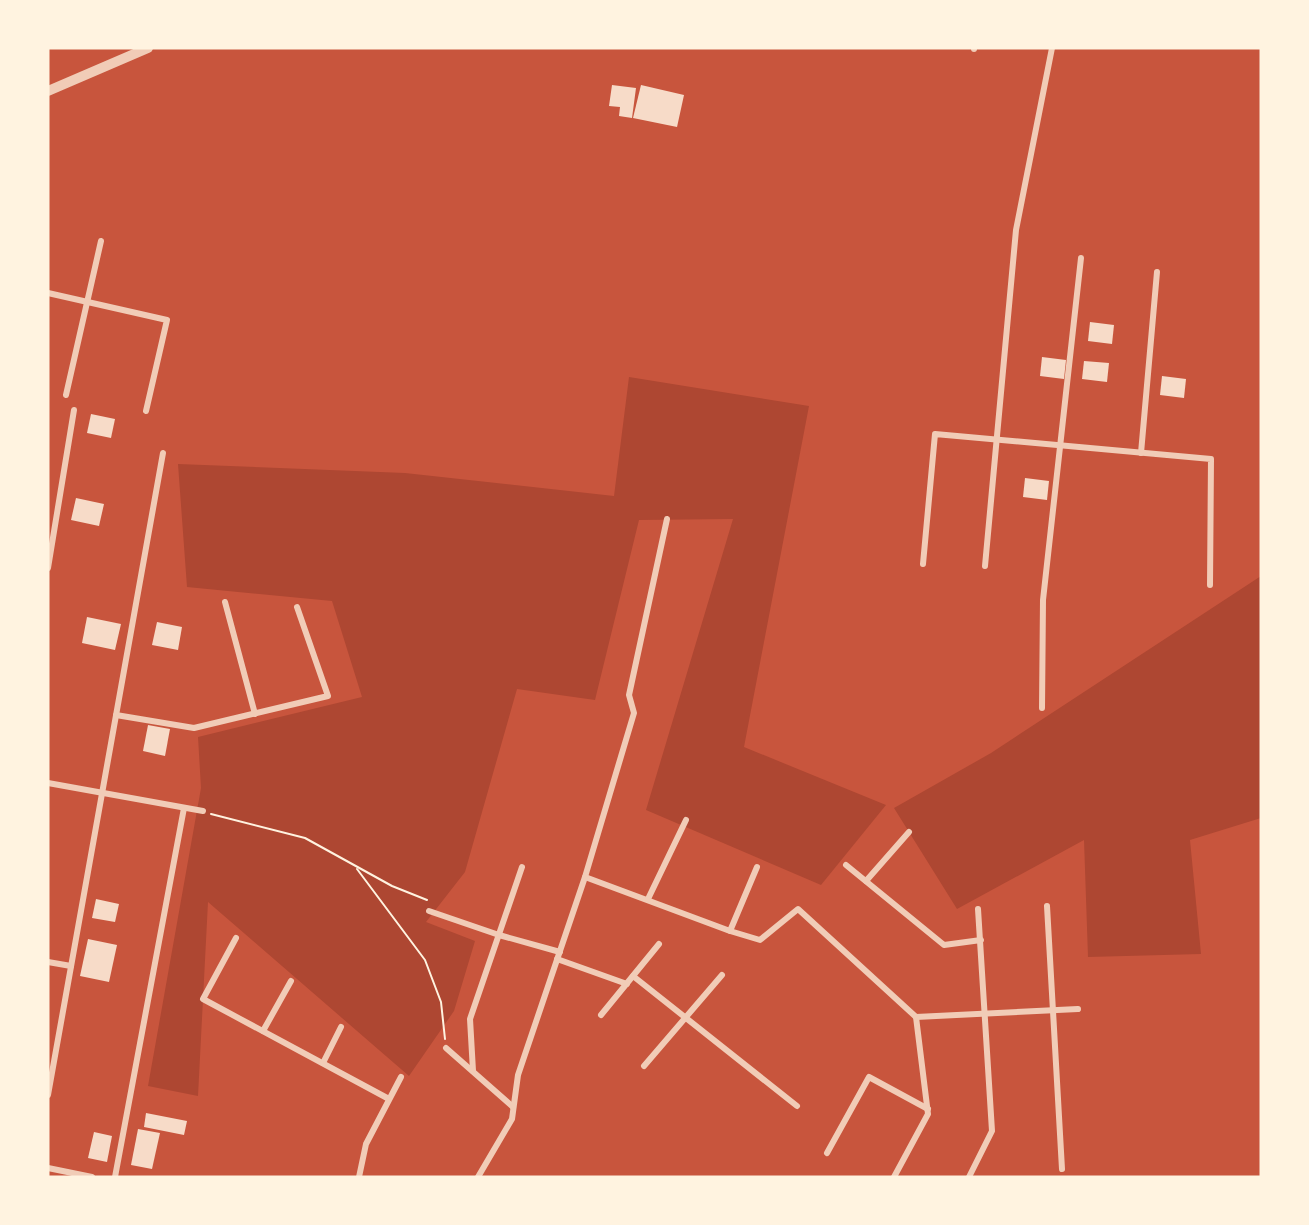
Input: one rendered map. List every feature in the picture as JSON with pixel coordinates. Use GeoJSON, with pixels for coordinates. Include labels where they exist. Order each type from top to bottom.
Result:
{"type":"FeatureCollection","features":[{"type":"Feature","properties":{"kind":"street"},"geometry":{"type":"LineString","coordinates":[[48,91],[148,48]]}},
{"type":"Feature","properties":{"kind":"street"},"geometry":{"type":"LineString","coordinates":[[985,566],[1016,230],[1052,48]]}},
{"type":"Feature","properties":{"kind":"street"},"geometry":{"type":"LineString","coordinates":[[66,395],[101,241]]}},
{"type":"Feature","properties":{"kind":"street"},"geometry":{"type":"LineString","coordinates":[[1042,708],[1043,600],[1081,258]]}},
{"type":"Feature","properties":{"kind":"street"},"geometry":{"type":"LineString","coordinates":[[1141,453],[1157,272]]}},
{"type":"Feature","properties":{"kind":"street"},"geometry":{"type":"LineString","coordinates":[[48,293],[167,320],[146,411]]}},
{"type":"Feature","properties":{"kind":"street"},"geometry":{"type":"LineString","coordinates":[[48,568],[74,410]]}},
{"type":"Feature","properties":{"kind":"street"},"geometry":{"type":"LineString","coordinates":[[923,564],[935,434],[1211,459],[1210,585]]}},
{"type":"Feature","properties":{"kind":"street"},"geometry":{"type":"LineString","coordinates":[[48,1095],[163,453]]}},
{"type":"Feature","properties":{"kind":"street"},"geometry":{"type":"LineString","coordinates":[[478,1177],[512,1119],[518,1075],[585,877],[634,713],[629,695],[667,519]]}},
{"type":"Feature","properties":{"kind":"street"},"geometry":{"type":"LineString","coordinates":[[225,602],[255,714]]}},
{"type":"Feature","properties":{"kind":"street"},"geometry":{"type":"LineString","coordinates":[[116,715],[194,728],[328,696],[297,607]]}},
{"type":"Feature","properties":{"kind":"street"},"geometry":{"type":"LineString","coordinates":[[48,783],[203,811]]}},
{"type":"Feature","properties":{"kind":"street"},"geometry":{"type":"LineString","coordinates":[[115,1177],[184,808]]}},
{"type":"Feature","properties":{"kind":"street"},"geometry":{"type":"LineString","coordinates":[[648,899],[686,820]]}},
{"type":"Feature","properties":{"kind":"street"},"geometry":{"type":"LineString","coordinates":[[866,881],[909,832]]}},
{"type":"Feature","properties":{"kind":"street"},"geometry":{"type":"LineString","coordinates":[[846,865],[944,945],[981,940]]}},
{"type":"Feature","properties":{"kind":"street"},"geometry":{"type":"LineString","coordinates":[[472,1071],[470,1019],[522,867]]}},
{"type":"Feature","properties":{"kind":"street"},"geometry":{"type":"LineString","coordinates":[[730,931],[757,867]]}},
{"type":"Feature","properties":{"kind":"street"},"geometry":{"type":"LineString","coordinates":[[585,877],[760,940],[798,909],[916,1017],[928,1114],[894,1177]]}},
{"type":"Feature","properties":{"kind":"street"},"geometry":{"type":"LineString","coordinates":[[1047,906],[1062,1169]]}},
{"type":"Feature","properties":{"kind":"street"},"geometry":{"type":"LineString","coordinates":[[969,1177],[992,1131],[978,909]]}},
{"type":"Feature","properties":{"kind":"street"},"geometry":{"type":"LineString","coordinates":[[429,911],[499,935],[560,951]]}},
{"type":"Feature","properties":{"kind":"street"},"geometry":{"type":"LineString","coordinates":[[236,938],[203,999],[389,1099]]}},
{"type":"Feature","properties":{"kind":"street"},"geometry":{"type":"LineString","coordinates":[[601,1015],[659,944]]}},
{"type":"Feature","properties":{"kind":"street"},"geometry":{"type":"LineString","coordinates":[[557,959],[627,984]]}},
{"type":"Feature","properties":{"kind":"street"},"geometry":{"type":"LineString","coordinates":[[48,962],[71,966]]}},
{"type":"Feature","properties":{"kind":"street"},"geometry":{"type":"LineString","coordinates":[[644,1066],[722,975]]}},
{"type":"Feature","properties":{"kind":"street"},"geometry":{"type":"LineString","coordinates":[[633,976],[796,1106]]}},
{"type":"Feature","properties":{"kind":"street"},"geometry":{"type":"LineString","coordinates":[[263,1031],[291,981]]}},
{"type":"Feature","properties":{"kind":"street"},"geometry":{"type":"LineString","coordinates":[[916,1017],[1078,1009]]}},
{"type":"Feature","properties":{"kind":"street"},"geometry":{"type":"LineString","coordinates":[[323,1063],[341,1027]]}},
{"type":"Feature","properties":{"kind":"street"},"geometry":{"type":"LineString","coordinates":[[446,1048],[513,1107]]}},
{"type":"Feature","properties":{"kind":"street"},"geometry":{"type":"LineString","coordinates":[[359,1177],[366,1144],[401,1077]]}},
{"type":"Feature","properties":{"kind":"street"},"geometry":{"type":"LineString","coordinates":[[827,1153],[869,1077],[928,1109]]}},
{"type":"Feature","properties":{"kind":"street"},"geometry":{"type":"LineString","coordinates":[[48,1168],[92,1177]]}},
{"type":"Feature","properties":{"kind":"path"},"geometry":{"type":"LineString","coordinates":[[203,811],[305,838],[392,886],[429,901],[429,911]]}},
{"type":"Feature","properties":{"kind":"path"},"geometry":{"type":"LineString","coordinates":[[357,868],[425,960],[441,1002],[446,1048]]}},
{"type":"Feature","properties":{"kind":"shaded area"},"geometry":{"type":"Polygon","coordinates":[[[629,377],[809,406],[744,747],[886,805],[821,885],[646,810],[733,519],[639,520],[595,700],[517,689],[465,872],[426,922],[475,941],[454,1011],[409,1076],[208,902],[198,1096],[148,1086],[201,788],[198,737],[362,697],[332,601],[187,587],[178,464],[405,473],[614,496],[629,377]]]}},
{"type":"Feature","properties":{"kind":"shaded area"},"geometry":{"type":"Polygon","coordinates":[[[1261,576],[1261,818],[1190,840],[1201,954],[1088,957],[1084,840],[957,909],[894,808],[991,753],[1261,576]]]}},
{"type":"Feature","properties":{"kind":"building"},"geometry":{"type":"Polygon","coordinates":[[[612,85],[636,88],[632,118],[619,116],[620,107],[609,106],[612,85]]]}},
{"type":"Feature","properties":{"kind":"building"},"geometry":{"type":"Polygon","coordinates":[[[641,85],[684,95],[677,127],[633,118],[641,85]]]}},
{"type":"Feature","properties":{"kind":"building"},"geometry":{"type":"Polygon","coordinates":[[[1090,322],[1114,325],[1112,344],[1088,341],[1090,322]]]}},
{"type":"Feature","properties":{"kind":"building"},"geometry":{"type":"Polygon","coordinates":[[[1042,357],[1066,360],[1064,379],[1040,376],[1042,357]]]}},
{"type":"Feature","properties":{"kind":"building"},"geometry":{"type":"Polygon","coordinates":[[[1084,361],[1109,363],[1107,382],[1082,379],[1084,361]]]}},
{"type":"Feature","properties":{"kind":"building"},"geometry":{"type":"Polygon","coordinates":[[[1162,376],[1186,379],[1184,398],[1160,395],[1162,376]]]}},
{"type":"Feature","properties":{"kind":"building"},"geometry":{"type":"Polygon","coordinates":[[[91,414],[115,419],[111,438],[87,433],[91,414]]]}},
{"type":"Feature","properties":{"kind":"building"},"geometry":{"type":"Polygon","coordinates":[[[1025,478],[1049,481],[1047,500],[1023,497],[1025,478]]]}},
{"type":"Feature","properties":{"kind":"building"},"geometry":{"type":"Polygon","coordinates":[[[76,498],[104,504],[99,526],[71,520],[76,498]]]}},
{"type":"Feature","properties":{"kind":"building"},"geometry":{"type":"Polygon","coordinates":[[[87,617],[121,624],[115,650],[82,643],[87,617]]]}},
{"type":"Feature","properties":{"kind":"building"},"geometry":{"type":"Polygon","coordinates":[[[157,622],[182,627],[178,650],[152,645],[157,622]]]}},
{"type":"Feature","properties":{"kind":"building"},"geometry":{"type":"Polygon","coordinates":[[[148,725],[170,729],[165,756],[143,751],[148,725]]]}},
{"type":"Feature","properties":{"kind":"building"},"geometry":{"type":"Polygon","coordinates":[[[96,899],[119,904],[115,922],[92,918],[96,899]]]}},
{"type":"Feature","properties":{"kind":"building"},"geometry":{"type":"Polygon","coordinates":[[[88,939],[117,945],[109,982],[80,976],[88,939]]]}},
{"type":"Feature","properties":{"kind":"building"},"geometry":{"type":"Polygon","coordinates":[[[146,1113],[187,1121],[184,1135],[144,1127],[146,1113]]]}},
{"type":"Feature","properties":{"kind":"building"},"geometry":{"type":"Polygon","coordinates":[[[138,1129],[160,1133],[152,1169],[131,1165],[138,1129]]]}},
{"type":"Feature","properties":{"kind":"building"},"geometry":{"type":"Polygon","coordinates":[[[94,1132],[112,1136],[107,1162],[88,1158],[94,1132]]]}}]}
